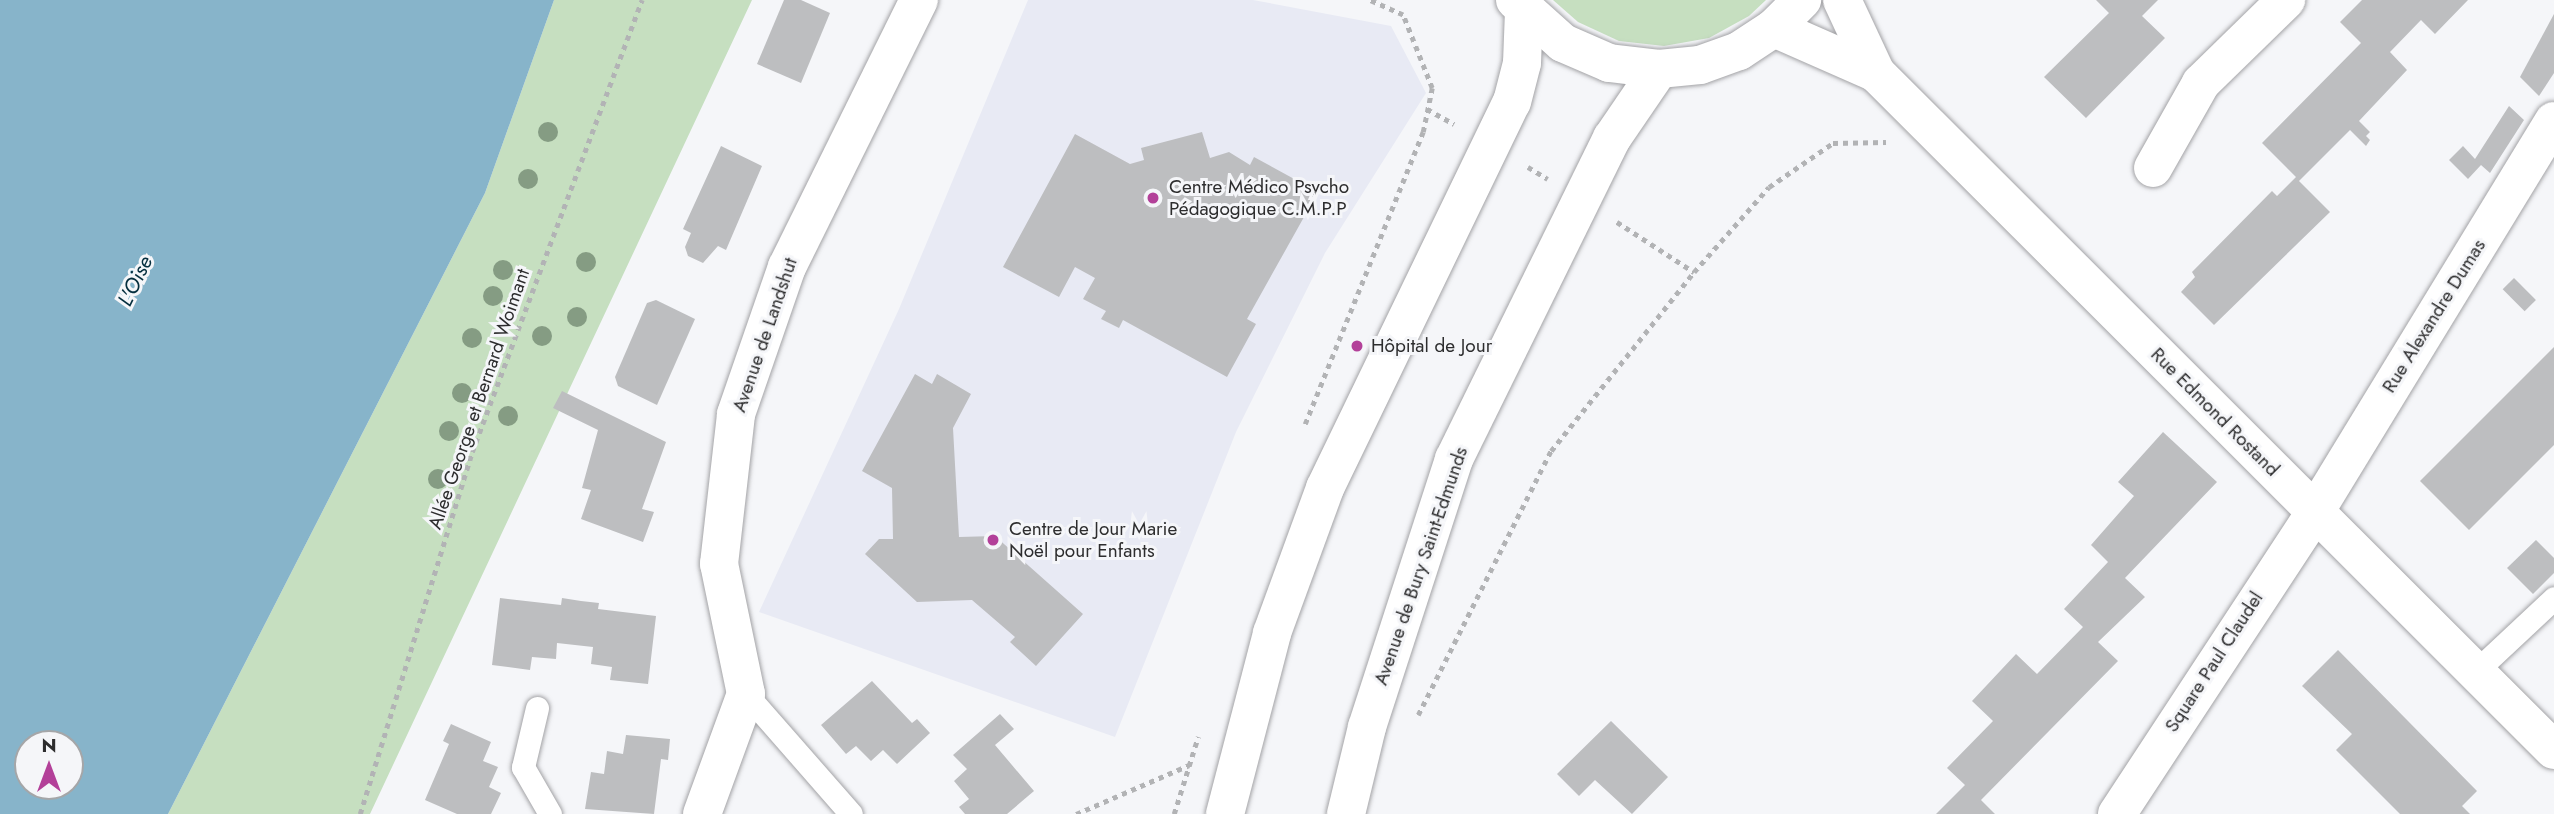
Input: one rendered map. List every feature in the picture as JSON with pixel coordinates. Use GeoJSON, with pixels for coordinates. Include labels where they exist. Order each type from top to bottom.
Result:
{"type":"FeatureCollection","features":[{"type":"Feature","properties":{"kind":"street","name":"Avenue de Landshut"},"geometry":{"type":"LineString","coordinates":[[746,694],[719,564],[736,414],[787,267],[919,0]]}},
{"type":"Feature","properties":{"kind":"street"},"geometry":{"type":"LineString","coordinates":[[1520,6],[1563,43],[1609,63],[1659,69],[1713,60],[1774,28],[1802,0]]}},
{"type":"Feature","properties":{"kind":"street","name":"Rue Edmond Rostand"},"geometry":{"type":"LineString","coordinates":[[1842,0],[1876,73],[2554,750]]}},
{"type":"Feature","properties":{"kind":"street"},"geometry":{"type":"LineString","coordinates":[[2153,167],[2201,83],[2286,0]]}},
{"type":"Feature","properties":{"kind":"street"},"geometry":{"type":"LineString","coordinates":[[1226,814],[1272,633],[1321,500],[1512,102],[1522,63],[1520,6]]}},
{"type":"Feature","properties":{"kind":"street","name":"Rue Edmond Rostand"},"geometry":{"type":"LineString","coordinates":[[1774,28],[1876,73]]}},
{"type":"Feature","properties":{"kind":"street","name":"Avenue de Bury Saint-Edmunds"},"geometry":{"type":"LineString","coordinates":[[1346,814],[1367,727],[1454,459],[1612,138],[1659,69]]}},
{"type":"Feature","properties":{"kind":"street","name":"Rue Alexandre Dumas"},"geometry":{"type":"LineString","coordinates":[[2315,512],[2554,121]]}},
{"type":"Feature","properties":{"kind":"street","name":"Square Paul Claudel"},"geometry":{"type":"LineString","coordinates":[[2117,814],[2315,512]]}},
{"type":"Feature","properties":{"kind":"street"},"geometry":{"type":"LineString","coordinates":[[702,814],[746,694]]}},
{"type":"Feature","properties":{"kind":"lane"},"geometry":{"type":"LineString","coordinates":[[2475,673],[2554,598]]}},
{"type":"Feature","properties":{"kind":"lane"},"geometry":{"type":"LineString","coordinates":[[746,694],[851,814]]}},
{"type":"Feature","properties":{"kind":"lane"},"geometry":{"type":"LineString","coordinates":[[537,708],[523,767],[550,814]]}},
{"type":"Feature","properties":{"kind":"path","name":"Allée George et Bernard Woimant"},"geometry":{"type":"LineString","coordinates":[[360,814],[471,452],[642,0]]}},
{"type":"Feature","properties":{"kind":"path"},"geometry":{"type":"LineString","coordinates":[[1302,433],[1423,132],[1432,88],[1404,15],[1370,0]]}},
{"type":"Feature","properties":{"kind":"path"},"geometry":{"type":"LineString","coordinates":[[1413,729],[1551,451],[1769,187],[1833,143],[1946,143]]}},
{"type":"Feature","properties":{"kind":"path"},"geometry":{"type":"LineString","coordinates":[[1174,814],[1201,726]]}},
{"type":"Feature","properties":{"kind":"path"},"geometry":{"type":"LineString","coordinates":[[1076,814],[1189,765]]}},
{"type":"Feature","properties":{"kind":"shaded area"},"geometry":{"type":"Polygon","coordinates":[[[1028,0],[1253,0],[1391,26],[1426,93],[1325,253],[1236,432],[1115,737],[759,612],[899,309],[1028,0]]]}},
{"type":"Feature","properties":{"kind":"green space"},"geometry":{"type":"Polygon","coordinates":[[[554,0],[752,0],[370,814],[168,814],[485,193],[554,0]]]}},
{"type":"Feature","properties":{"kind":"green space"},"geometry":{"type":"Polygon","coordinates":[[[1553,0],[1766,0],[1749,16],[1709,38],[1664,46],[1619,41],[1578,22],[1553,0]]]}},
{"type":"Feature","properties":{"kind":"water","name":"L'Oise"},"geometry":{"type":"Polygon","coordinates":[[[0,0],[554,0],[485,193],[168,814],[0,814],[0,0]]]}},
{"type":"Feature","properties":{"kind":"building"},"geometry":{"type":"Polygon","coordinates":[[[784,0],[801,0],[830,13],[801,83],[757,64],[784,0]]]}},
{"type":"Feature","properties":{"kind":"building"},"geometry":{"type":"Polygon","coordinates":[[[2096,0],[2158,0],[2142,16],[2165,38],[2086,118],[2044,77],[2109,13],[2096,0]]]}},
{"type":"Feature","properties":{"kind":"building"},"geometry":{"type":"Polygon","coordinates":[[[2362,0],[2468,0],[2435,34],[2421,20],[2390,52],[2407,70],[2359,121],[2370,132],[2366,136],[2370,140],[2366,146],[2350,130],[2299,181],[2330,212],[2214,325],[2181,292],[2195,277],[2192,272],[2272,191],[2277,196],[2296,177],[2262,143],[2361,43],[2340,22],[2362,0]]]}},
{"type":"Feature","properties":{"kind":"building"},"geometry":{"type":"Polygon","coordinates":[[[2554,14],[2554,73],[2539,96],[2520,77],[2554,14]]]}},
{"type":"Feature","properties":{"kind":"building"},"geometry":{"type":"Polygon","coordinates":[[[2509,106],[2524,120],[2490,173],[2481,165],[2468,179],[2449,160],[2463,146],[2475,159],[2509,106]]]}},
{"type":"Feature","properties":{"kind":"building"},"geometry":{"type":"Polygon","coordinates":[[[1202,132],[1210,158],[1229,152],[1250,165],[1254,157],[1318,192],[1247,319],[1256,324],[1227,377],[1123,320],[1119,328],[1101,319],[1106,311],[1083,299],[1095,278],[1075,267],[1059,297],[1003,267],[1075,134],[1130,164],[1144,160],[1141,148],[1202,132]]]}},
{"type":"Feature","properties":{"kind":"building"},"geometry":{"type":"Polygon","coordinates":[[[721,146],[762,166],[726,250],[718,246],[703,263],[688,256],[685,247],[691,233],[683,229],[721,146]]]}},
{"type":"Feature","properties":{"kind":"building"},"geometry":{"type":"Polygon","coordinates":[[[2514,278],[2536,300],[2525,311],[2503,289],[2514,278]]]}},
{"type":"Feature","properties":{"kind":"building"},"geometry":{"type":"Polygon","coordinates":[[[656,300],[695,319],[657,405],[618,386],[615,377],[647,303],[656,300]]]}},
{"type":"Feature","properties":{"kind":"building"},"geometry":{"type":"Polygon","coordinates":[[[2554,347],[2554,445],[2469,530],[2420,481],[2554,347]]]}},
{"type":"Feature","properties":{"kind":"building"},"geometry":{"type":"Polygon","coordinates":[[[915,374],[932,384],[937,374],[971,394],[953,428],[959,537],[995,536],[1083,614],[1036,666],[1010,642],[1015,637],[972,600],[917,602],[865,554],[879,539],[893,539],[892,488],[862,471],[915,374]]]}},
{"type":"Feature","properties":{"kind":"building"},"geometry":{"type":"Polygon","coordinates":[[[562,391],[666,442],[642,509],[654,512],[643,542],[581,519],[591,490],[582,488],[598,430],[553,408],[562,391]]]}},
{"type":"Feature","properties":{"kind":"building"},"geometry":{"type":"Polygon","coordinates":[[[2163,432],[2217,482],[2125,578],[2145,597],[2098,642],[2118,661],[1981,800],[1995,814],[1936,814],[1965,785],[1947,768],[1993,721],[1972,701],[2016,654],[2037,674],[2083,627],[2064,609],[2108,562],[2091,545],[2134,496],[2118,482],[2163,432]]]}},
{"type":"Feature","properties":{"kind":"building"},"geometry":{"type":"Polygon","coordinates":[[[2536,540],[2554,558],[2554,573],[2533,594],[2507,568],[2536,540]]]}},
{"type":"Feature","properties":{"kind":"building"},"geometry":{"type":"Polygon","coordinates":[[[500,598],[561,605],[562,598],[599,603],[598,609],[656,616],[648,684],[610,680],[612,667],[591,664],[593,647],[557,643],[556,659],[532,657],[530,670],[492,665],[500,598]]]}},
{"type":"Feature","properties":{"kind":"building"},"geometry":{"type":"Polygon","coordinates":[[[2338,650],[2477,791],[2462,806],[2470,814],[2400,814],[2336,750],[2352,734],[2302,686],[2338,650]]]}},
{"type":"Feature","properties":{"kind":"building"},"geometry":{"type":"Polygon","coordinates":[[[872,681],[912,723],[917,719],[930,733],[897,764],[883,750],[871,761],[856,746],[846,754],[821,725],[872,681]]]}},
{"type":"Feature","properties":{"kind":"building"},"geometry":{"type":"Polygon","coordinates":[[[1000,714],[1014,729],[995,745],[1034,791],[1007,814],[965,814],[959,807],[969,799],[954,781],[967,769],[953,755],[1000,714]]]}},
{"type":"Feature","properties":{"kind":"building"},"geometry":{"type":"Polygon","coordinates":[[[1611,721],[1668,777],[1632,814],[1595,780],[1579,796],[1557,774],[1611,721]]]}},
{"type":"Feature","properties":{"kind":"building"},"geometry":{"type":"Polygon","coordinates":[[[451,724],[491,742],[483,761],[498,767],[489,787],[501,793],[491,814],[457,814],[425,800],[449,744],[443,741],[451,724]]]}},
{"type":"Feature","properties":{"kind":"building"},"geometry":{"type":"Polygon","coordinates":[[[626,735],[670,739],[668,760],[661,759],[654,814],[585,809],[591,772],[604,774],[607,751],[623,754],[626,735]]]}},
{"type":"Feature","properties":{"kind":"place","name":"Centre Médico Psycho Pédagogique C.M.P.P"},"geometry":{"type":"Point","coordinates":[1153,198]}},
{"type":"Feature","properties":{"kind":"place","name":"Hôpital de Jour"},"geometry":{"type":"Point","coordinates":[1357,346]}},
{"type":"Feature","properties":{"kind":"place","name":"Centre de Jour Marie Noël pour Enfants"},"geometry":{"type":"Point","coordinates":[993,540]}}]}
